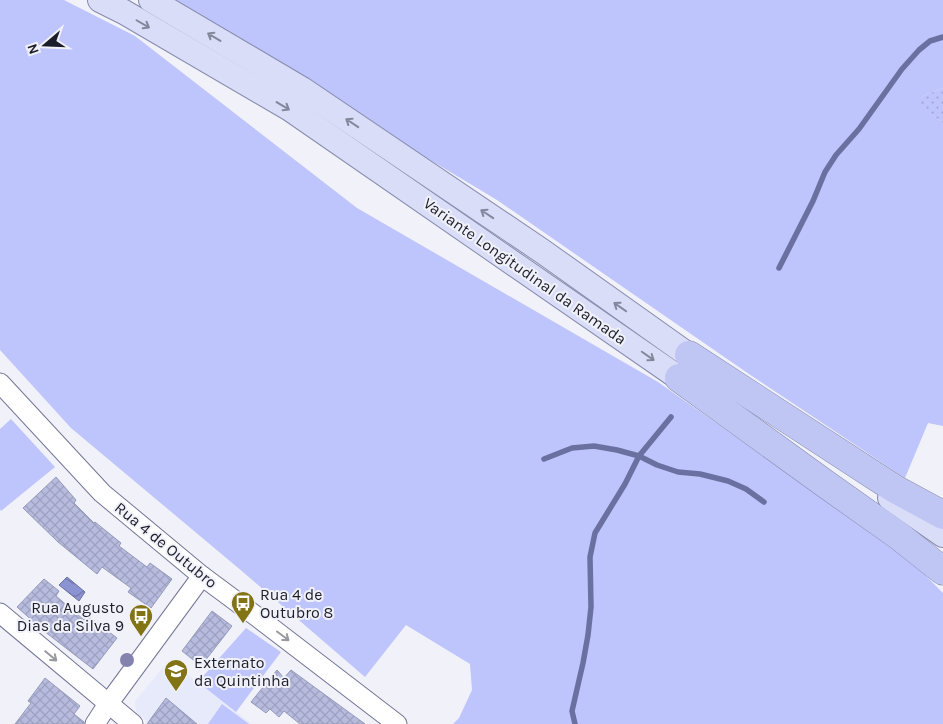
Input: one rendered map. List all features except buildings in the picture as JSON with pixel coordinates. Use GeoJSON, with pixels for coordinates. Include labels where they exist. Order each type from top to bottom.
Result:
{"type":"FeatureCollection","features":[{"type":"Feature","properties":{"kind":"highway"},"geometry":{"type":"LineString","coordinates":[[684,367],[943,515]]}},
{"type":"Feature","properties":{"kind":"highway"},"geometry":{"type":"LineString","coordinates":[[684,367],[827,485],[899,536],[943,571]]}},
{"type":"Feature","properties":{"kind":"main road","name":"Variante Longitudinal da Ramada"},"geometry":{"type":"LineString","coordinates":[[100,0],[290,109],[684,367],[845,467],[943,535]]}},
{"type":"Feature","properties":{"kind":"main road","name":"Variante Longitudinal da Ramada"},"geometry":{"type":"LineString","coordinates":[[151,0],[302,89],[542,252],[684,367],[832,477],[943,553]]}},
{"type":"Feature","properties":{"kind":"street","name":"Rua 4 de Outubro"},"geometry":{"type":"LineString","coordinates":[[0,383],[102,494],[202,576],[397,724]]}},
{"type":"Feature","properties":{"kind":"street"},"geometry":{"type":"LineString","coordinates":[[95,724],[202,576]]}},
{"type":"Feature","properties":{"kind":"street"},"geometry":{"type":"LineString","coordinates":[[0,613],[133,724]]}},
{"type":"Feature","properties":{"kind":"shaded area"},"geometry":{"type":"Polygon","coordinates":[[[0,0],[64,0],[135,36],[357,208],[658,382],[863,523],[923,573],[943,593],[943,724],[453,724],[459,718],[472,690],[470,664],[406,625],[365,677],[71,428],[0,350],[0,0]]]}},
{"type":"Feature","properties":{"kind":"shaded area"},"geometry":{"type":"Polygon","coordinates":[[[163,0],[943,0],[943,88],[923,96],[917,103],[943,123],[943,426],[928,423],[905,478],[746,372],[497,200],[163,0]]]}},
{"type":"Feature","properties":{"kind":"shaded area"},"geometry":{"type":"Polygon","coordinates":[[[943,88],[943,123],[916,103],[923,96],[943,88]]]}},
{"type":"Feature","properties":{"kind":"shaded area"},"geometry":{"type":"Polygon","coordinates":[[[11,419],[55,467],[1,511],[0,429],[11,419]]]}},
{"type":"Feature","properties":{"kind":"shaded area"},"geometry":{"type":"Polygon","coordinates":[[[246,628],[281,652],[236,712],[198,682],[246,628]]]}},
{"type":"Feature","properties":{"kind":"shaded area","name":"Externato da Quintinha"},"geometry":{"type":"Polygon","coordinates":[[[169,660],[252,724],[150,724],[136,712],[135,701],[169,660]]]}},
{"type":"Feature","properties":{"kind":"shaded area"},"geometry":{"type":"Polygon","coordinates":[[[222,704],[249,724],[208,724],[222,704]]]}},
{"type":"Feature","properties":{"kind":"water"},"geometry":{"type":"Polygon","coordinates":[[[67,577],[85,592],[79,601],[59,585],[67,577]]]}},
{"type":"Feature","properties":{"kind":"waterway"},"geometry":{"type":"LineString","coordinates":[[779,268],[813,201],[825,172],[836,155],[859,129],[902,69],[919,50],[930,41],[943,37]]}},
{"type":"Feature","properties":{"kind":"waterway"},"geometry":{"type":"LineString","coordinates":[[575,724],[572,711],[588,635],[591,607],[590,557],[595,533],[625,484],[639,456],[671,417]]}},
{"type":"Feature","properties":{"kind":"waterway"},"geometry":{"type":"LineString","coordinates":[[544,459],[572,448],[594,446],[617,450],[639,456],[678,472],[700,474],[728,481],[746,489],[764,502]]}},
{"type":"Feature","properties":{"kind":"place","name":"Rua 4 de Outubro 8"},"geometry":{"type":"Point","coordinates":[243,624]}},
{"type":"Feature","properties":{"kind":"place","name":"Rua Augusto Dias da Silva 9"},"geometry":{"type":"Point","coordinates":[141,637]}},
{"type":"Feature","properties":{"kind":"place","name":"Externato da Quintinha"},"geometry":{"type":"Point","coordinates":[176,692]}}]}
